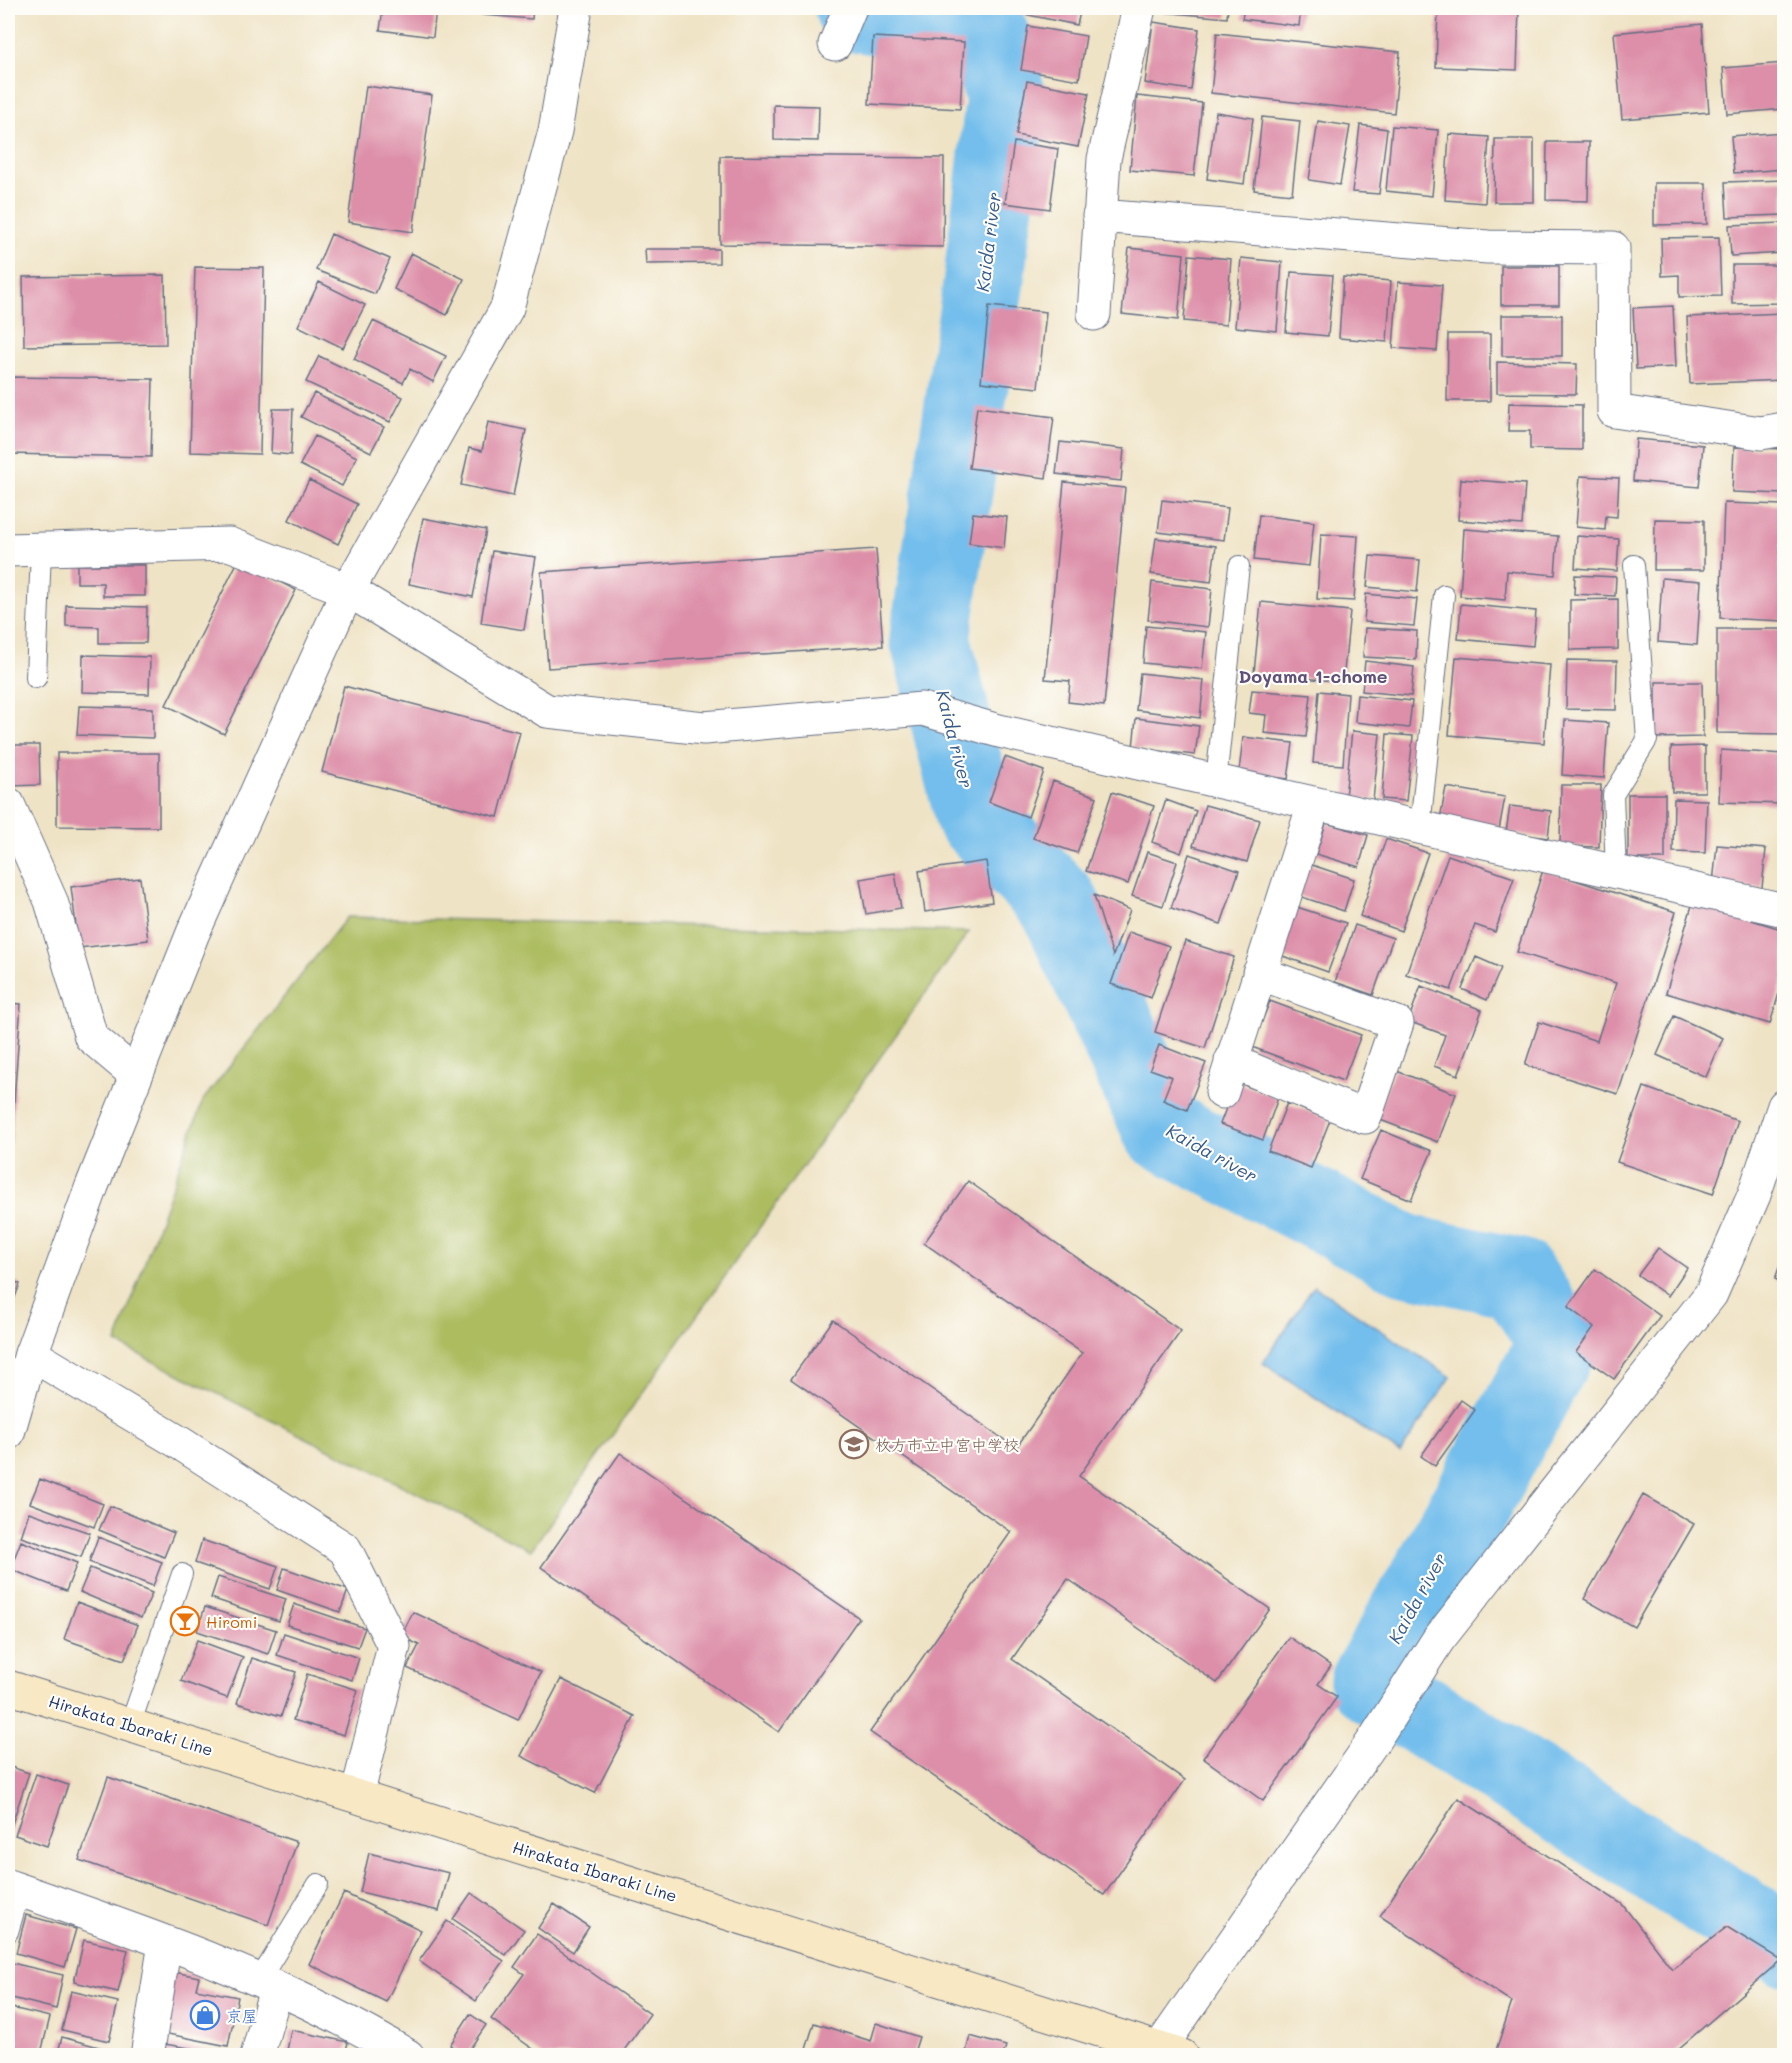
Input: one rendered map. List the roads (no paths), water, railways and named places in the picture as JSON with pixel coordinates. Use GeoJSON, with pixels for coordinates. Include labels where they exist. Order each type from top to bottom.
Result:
{"type":"FeatureCollection","features":[{"type":"Feature","properties":{"kind":"main road","name":"Hirakata Ibaraki Line"},"geometry":{"type":"LineString","coordinates":[[8,1687],[357,1796],[1124,2046],[1171,2052]]}},
{"type":"Feature","properties":{"kind":"street"},"geometry":{"type":"LineString","coordinates":[[8,1433],[14,1386],[31,1353],[92,1186],[193,933],[348,590],[507,308],[555,131],[576,8]]}},
{"type":"Feature","properties":{"kind":"street"},"geometry":{"type":"LineString","coordinates":[[834,44],[850,8]]}},
{"type":"Feature","properties":{"kind":"street"},"geometry":{"type":"LineString","coordinates":[[1094,314],[1104,159],[1139,8]]}},
{"type":"Feature","properties":{"kind":"street"},"geometry":{"type":"LineString","coordinates":[[1099,216],[1488,247],[1613,248],[1614,411],[1761,433],[1785,429]]}},
{"type":"Feature","properties":{"kind":"street"},"geometry":{"type":"LineString","coordinates":[[8,550],[229,544],[348,590],[548,711],[704,728],[922,709],[999,730],[1216,782],[1785,910]]}},
{"type":"Feature","properties":{"kind":"street"},"geometry":{"type":"LineString","coordinates":[[8,804],[51,901],[91,1037],[136,1075]]}},
{"type":"Feature","properties":{"kind":"street"},"geometry":{"type":"LineString","coordinates":[[1222,1092],[1314,804]]}},
{"type":"Feature","properties":{"kind":"street"},"geometry":{"type":"LineString","coordinates":[[1232,1061],[1365,1117],[1397,1023],[1259,973]]}},
{"type":"Feature","properties":{"kind":"street"},"geometry":{"type":"LineString","coordinates":[[1171,2052],[1438,1640],[1711,1294],[1754,1195],[1785,1106]]}},
{"type":"Feature","properties":{"kind":"street"},"geometry":{"type":"LineString","coordinates":[[31,1353],[180,1443],[345,1549],[394,1646],[357,1796]]}},
{"type":"Feature","properties":{"kind":"street"},"geometry":{"type":"LineString","coordinates":[[14,1888],[165,1943],[268,1984],[408,2055]]}},
{"type":"Feature","properties":{"kind":"street"},"geometry":{"type":"LineString","coordinates":[[147,2055],[165,1943]]}},
{"type":"Feature","properties":{"kind":"street"},"geometry":{"type":"LineString","coordinates":[[257,2055],[268,1984]]}},
{"type":"Feature","properties":{"kind":"lane"},"geometry":{"type":"LineString","coordinates":[[36,678],[41,549]]}},
{"type":"Feature","properties":{"kind":"lane"},"geometry":{"type":"LineString","coordinates":[[1616,872],[1613,795],[1647,740],[1634,565]]}},
{"type":"Feature","properties":{"kind":"lane"},"geometry":{"type":"LineString","coordinates":[[1216,782],[1239,566]]}},
{"type":"Feature","properties":{"kind":"lane"},"geometry":{"type":"LineString","coordinates":[[1420,828],[1444,596]]}},
{"type":"Feature","properties":{"kind":"lane"},"geometry":{"type":"LineString","coordinates":[[130,1725],[182,1574]]}},
{"type":"Feature","properties":{"kind":"lane"},"geometry":{"type":"LineString","coordinates":[[268,1984],[318,1884]]}},
{"type":"Feature","properties":{"kind":"lane"},"geometry":{"type":"LineString","coordinates":[[8,1932],[14,1888]]}},
{"type":"Feature","properties":{"kind":"water"},"geometry":{"type":"Polygon","coordinates":[[[1314,1286],[1451,1377],[1400,1453],[1263,1363],[1314,1286]]]}},
{"type":"Feature","properties":{"kind":"waterway","name":"Kaida river"},"geometry":{"type":"LineString","coordinates":[[855,8],[859,12],[987,30],[1006,98],[983,286],[930,638],[975,816],[1059,904],[1163,1130],[1406,1255],[1517,1278],[1559,1342],[1436,1568],[1370,1682],[1784,1944]]}},
{"type":"Feature","properties":{"kind":"place","name":"枚方市立中宮中学校"},"geometry":{"type":"Point","coordinates":[854,1444]}},
{"type":"Feature","properties":{"kind":"place","name":"Hiromi"},"geometry":{"type":"Point","coordinates":[185,1621]}},
{"type":"Feature","properties":{"kind":"place","name":"京屋"},"geometry":{"type":"Point","coordinates":[205,2015]}},
{"type":"Feature","properties":{"kind":"district","name":"Doyama 1-chome"},"geometry":{"type":"Point","coordinates":[1313,676]}}]}
